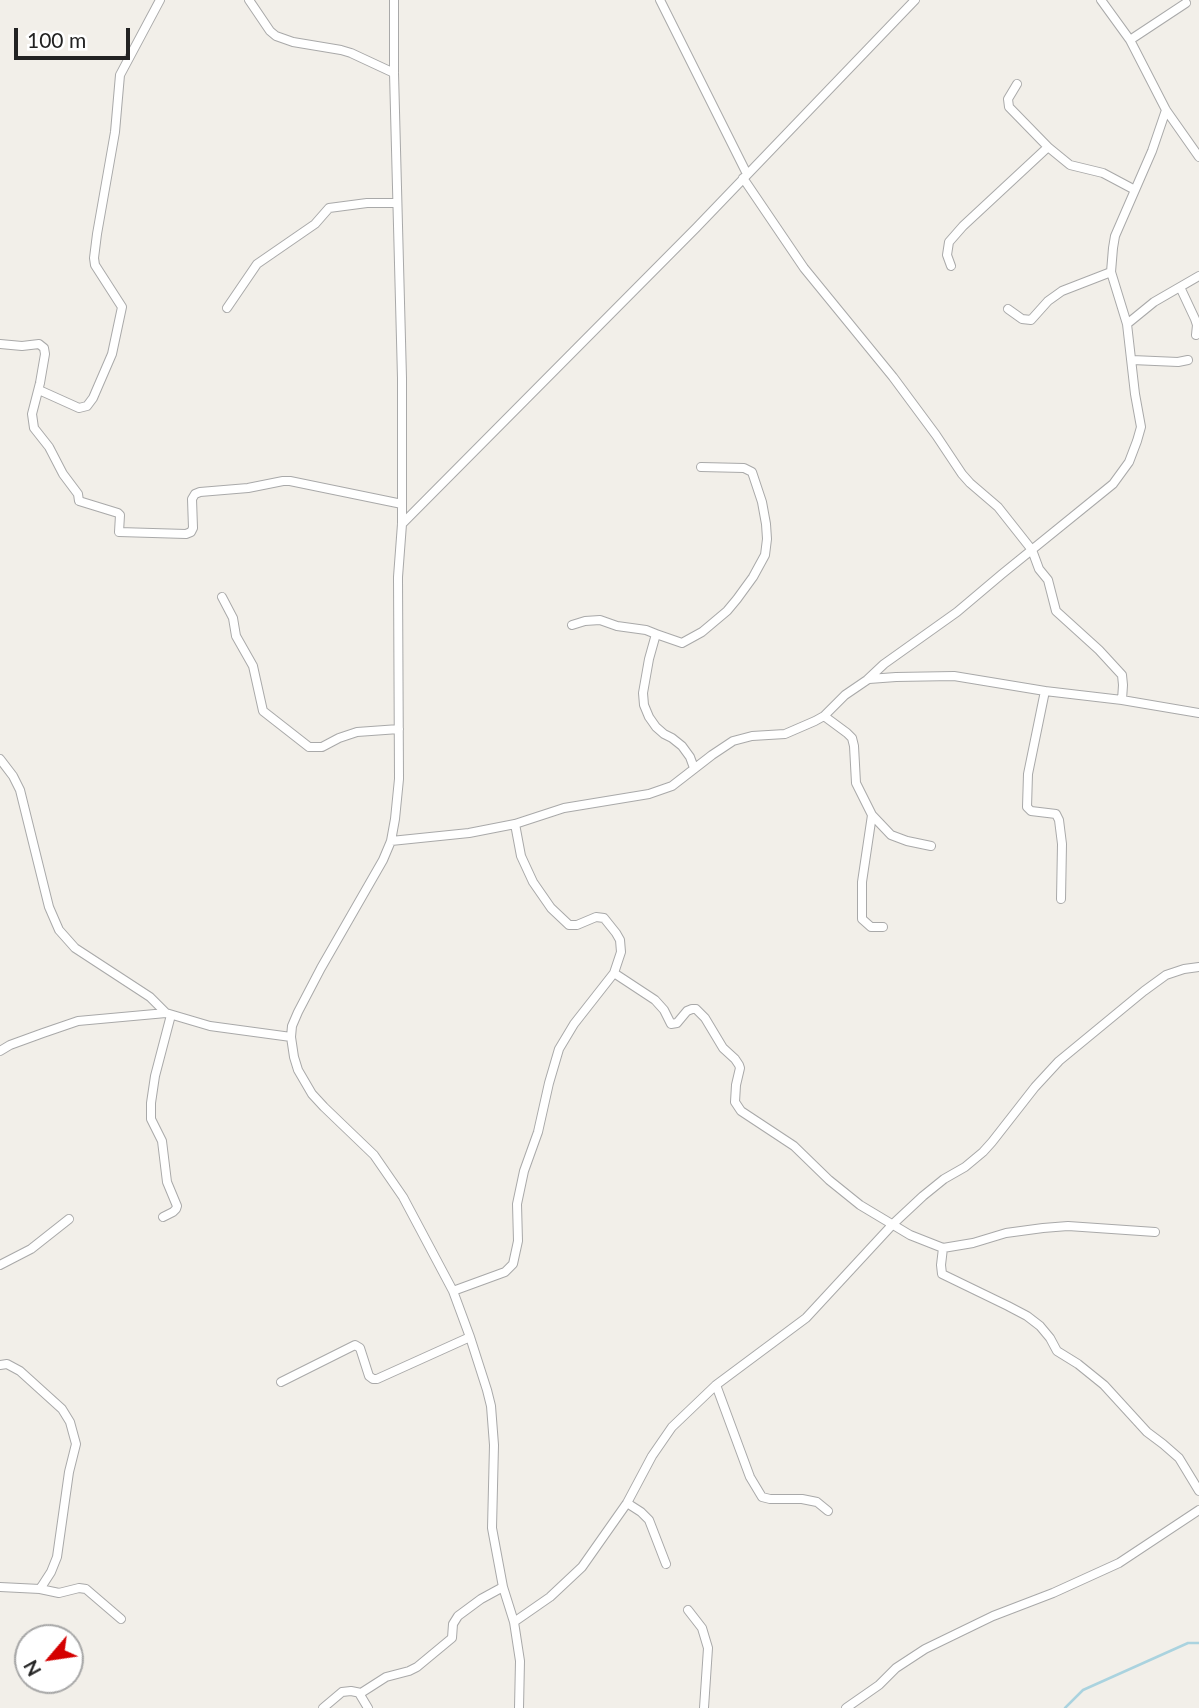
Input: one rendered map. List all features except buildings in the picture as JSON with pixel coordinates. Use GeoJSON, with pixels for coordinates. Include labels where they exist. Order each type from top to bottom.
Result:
{"type":"FeatureCollection","features":[{"type":"Feature","properties":{"kind":"street"},"geometry":{"type":"LineString","coordinates":[[39,390],[79,408],[87,407],[112,354],[122,307],[95,265],[97,234],[115,132],[120,75],[160,0]]}},
{"type":"Feature","properties":{"kind":"street"},"geometry":{"type":"LineString","coordinates":[[249,0],[276,36],[293,42],[351,52],[394,73]]}},
{"type":"Feature","properties":{"kind":"street"},"geometry":{"type":"LineString","coordinates":[[394,0],[402,378],[396,819],[383,860],[298,1012],[291,1037],[294,1057],[304,1083],[324,1107],[362,1142],[403,1196],[453,1291],[470,1337],[491,1406],[494,1445],[492,1528],[503,1587],[514,1622],[520,1661],[519,1708]]}},
{"type":"Feature","properties":{"kind":"street"},"geometry":{"type":"LineString","coordinates":[[660,0],[745,176],[785,241],[893,377],[962,474],[998,507],[1032,550],[1039,569],[1048,580],[1056,611],[1122,675],[1122,700]]}},
{"type":"Feature","properties":{"kind":"street"},"geometry":{"type":"LineString","coordinates":[[402,524],[573,353],[915,0]]}},
{"type":"Feature","properties":{"kind":"street"},"geometry":{"type":"LineString","coordinates":[[1101,0],[1130,40],[1166,110],[1199,157]]}},
{"type":"Feature","properties":{"kind":"street"},"geometry":{"type":"LineString","coordinates":[[1130,40],[1186,3]]}},
{"type":"Feature","properties":{"kind":"street"},"geometry":{"type":"LineString","coordinates":[[1017,84],[1008,99],[1009,107],[1048,147],[1070,165],[1103,173],[1135,190]]}},
{"type":"Feature","properties":{"kind":"street"},"geometry":{"type":"LineString","coordinates":[[391,841],[448,836],[515,824],[565,808],[649,794],[672,786],[733,741],[752,736],[785,734],[824,716],[845,695],[957,612],[1113,484],[1129,462],[1141,427],[1128,324],[1111,272],[1111,261],[1115,236],[1152,151],[1166,110]]}},
{"type":"Feature","properties":{"kind":"street"},"geometry":{"type":"LineString","coordinates":[[951,266],[947,255],[949,242],[962,226],[1048,147]]}},
{"type":"Feature","properties":{"kind":"street"},"geometry":{"type":"LineString","coordinates":[[227,308],[260,262],[314,224],[329,208],[397,202]]}},
{"type":"Feature","properties":{"kind":"street"},"geometry":{"type":"LineString","coordinates":[[1008,310],[1022,319],[1031,320],[1048,301],[1062,291],[1111,272]]}},
{"type":"Feature","properties":{"kind":"street"},"geometry":{"type":"LineString","coordinates":[[1128,324],[1154,302],[1199,276]]}},
{"type":"Feature","properties":{"kind":"street"},"geometry":{"type":"LineString","coordinates":[[1180,287],[1195,319],[1196,335]]}},
{"type":"Feature","properties":{"kind":"street"},"geometry":{"type":"LineString","coordinates":[[0,344],[43,346],[45,354],[32,414],[34,428],[76,490],[79,501],[118,513],[121,517],[119,532],[186,534],[193,528],[192,499],[195,494],[283,481],[402,504]]}},
{"type":"Feature","properties":{"kind":"street"},"geometry":{"type":"LineString","coordinates":[[1132,360],[1188,360]]}},
{"type":"Feature","properties":{"kind":"street"},"geometry":{"type":"LineString","coordinates":[[572,625],[592,619],[600,620],[617,626],[646,630],[682,643],[702,632],[737,599],[765,555],[767,538],[762,502],[752,472],[744,468],[701,467]]}},
{"type":"Feature","properties":{"kind":"street"},"geometry":{"type":"LineString","coordinates":[[222,597],[232,613],[236,636],[253,666],[263,711],[299,740],[309,747],[318,748],[357,732],[399,729]]}},
{"type":"Feature","properties":{"kind":"street"},"geometry":{"type":"LineString","coordinates":[[656,634],[643,693],[644,705],[656,727],[682,746],[694,768]]}},
{"type":"Feature","properties":{"kind":"street"},"geometry":{"type":"LineString","coordinates":[[867,680],[954,676],[1199,713]]}},
{"type":"Feature","properties":{"kind":"street"},"geometry":{"type":"LineString","coordinates":[[1045,691],[1028,774],[1027,807],[1031,811],[1056,814],[1059,820],[1062,844],[1061,899]]}},
{"type":"Feature","properties":{"kind":"street"},"geometry":{"type":"LineString","coordinates":[[824,716],[852,738],[856,783],[872,815],[891,835],[931,846]]}},
{"type":"Feature","properties":{"kind":"street"},"geometry":{"type":"LineString","coordinates":[[0,759],[13,776],[19,790],[49,907],[59,930],[75,948],[150,997],[169,1014]]}},
{"type":"Feature","properties":{"kind":"street"},"geometry":{"type":"LineString","coordinates":[[872,815],[862,882],[862,919],[872,927],[883,927]]}},
{"type":"Feature","properties":{"kind":"street"},"geometry":{"type":"LineString","coordinates":[[453,1291],[505,1272],[513,1264],[518,1241],[517,1204],[524,1171],[538,1132],[559,1049],[614,973],[621,952],[620,940],[604,918],[596,917],[577,925],[569,925],[551,908],[533,882],[521,856],[515,824]]}},
{"type":"Feature","properties":{"kind":"street"},"geometry":{"type":"LineString","coordinates":[[514,1622],[551,1597],[582,1567],[627,1503],[652,1456],[672,1427],[716,1385],[806,1318],[893,1224],[944,1179],[983,1152],[1059,1061],[1166,975],[1199,967]]}},
{"type":"Feature","properties":{"kind":"street"},"geometry":{"type":"LineString","coordinates":[[614,973],[655,1000],[671,1024],[677,1023],[687,1011],[696,1009],[705,1018],[723,1048],[739,1065],[735,1102],[737,1106],[794,1146],[860,1205],[910,1235],[943,1248],[1006,1233],[1069,1226],[1155,1232]]}},
{"type":"Feature","properties":{"kind":"street"},"geometry":{"type":"LineString","coordinates":[[0,1051],[68,1023],[169,1014],[210,1026],[291,1037]]}},
{"type":"Feature","properties":{"kind":"street"},"geometry":{"type":"LineString","coordinates":[[163,1217],[173,1212],[177,1206],[167,1182],[162,1141],[151,1119],[150,1103],[169,1014]]}},
{"type":"Feature","properties":{"kind":"street"},"geometry":{"type":"LineString","coordinates":[[0,1265],[31,1249],[69,1219]]}},
{"type":"Feature","properties":{"kind":"street"},"geometry":{"type":"LineString","coordinates":[[943,1248],[943,1274],[1027,1316],[1040,1326],[1056,1351],[1078,1364],[1104,1385],[1147,1432],[1178,1458],[1199,1491]]}},
{"type":"Feature","properties":{"kind":"street"},"geometry":{"type":"LineString","coordinates":[[281,1382],[355,1345],[360,1348],[369,1376],[377,1379],[470,1337]]}},
{"type":"Feature","properties":{"kind":"street"},"geometry":{"type":"LineString","coordinates":[[0,1365],[16,1367],[62,1409],[70,1422],[76,1444],[69,1472],[57,1557],[40,1589]]}},
{"type":"Feature","properties":{"kind":"street"},"geometry":{"type":"LineString","coordinates":[[716,1385],[750,1477],[762,1497],[817,1502],[828,1511]]}},
{"type":"Feature","properties":{"kind":"street"},"geometry":{"type":"LineString","coordinates":[[627,1503],[649,1520],[666,1564]]}},
{"type":"Feature","properties":{"kind":"street"},"geometry":{"type":"LineString","coordinates":[[846,1708],[879,1685],[896,1668],[925,1649],[993,1616],[1119,1563],[1199,1510]]}},
{"type":"Feature","properties":{"kind":"street"},"geometry":{"type":"LineString","coordinates":[[0,1587],[62,1593],[79,1588],[86,1589],[121,1619]]}},
{"type":"Feature","properties":{"kind":"street"},"geometry":{"type":"LineString","coordinates":[[323,1708],[342,1692],[363,1692],[386,1677],[417,1667],[452,1638],[453,1624],[458,1616],[481,1598],[503,1587]]}},
{"type":"Feature","properties":{"kind":"street"},"geometry":{"type":"LineString","coordinates":[[688,1610],[702,1628],[708,1648],[704,1708]]}},
{"type":"Feature","properties":{"kind":"street"},"geometry":{"type":"LineString","coordinates":[[359,1693],[368,1708]]}},
{"type":"Feature","properties":{"kind":"waterway"},"geometry":{"type":"LineString","coordinates":[[1065,1708],[1083,1690],[1188,1643],[1199,1643]]}}]}
